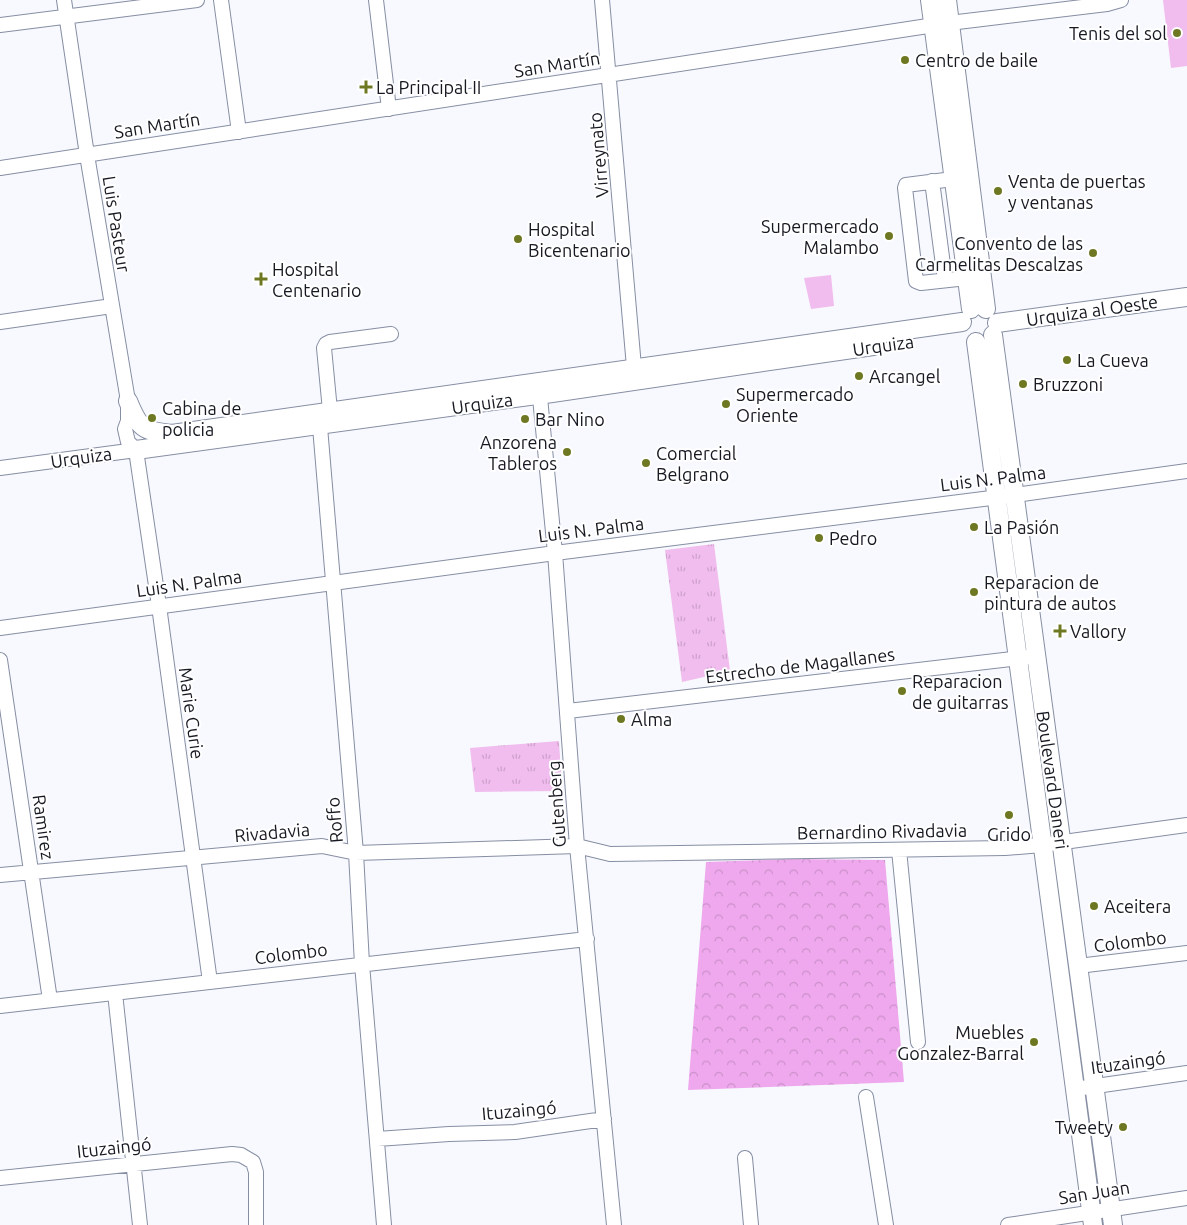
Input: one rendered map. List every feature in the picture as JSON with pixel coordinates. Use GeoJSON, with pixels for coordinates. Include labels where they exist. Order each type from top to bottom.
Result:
{"type":"FeatureCollection","features":[{"type":"Feature","properties":{"kind":"main road"},"geometry":{"type":"LineString","coordinates":[[930,0],[941,24],[972,323]]}},
{"type":"Feature","properties":{"kind":"main road"},"geometry":{"type":"LineString","coordinates":[[947,0],[941,24],[953,179],[972,323]]}},
{"type":"Feature","properties":{"kind":"main road","name":"Urquiza al Oeste"},"geometry":{"type":"LineString","coordinates":[[972,323],[986,341],[995,329],[1187,297]]}},
{"type":"Feature","properties":{"kind":"main road"},"geometry":{"type":"LineString","coordinates":[[972,323],[994,314],[995,329]]}},
{"type":"Feature","properties":{"kind":"main road","name":"Urquiza"},"geometry":{"type":"LineString","coordinates":[[539,388],[634,367],[972,323]]}},
{"type":"Feature","properties":{"kind":"main road","name":"Urquiza"},"geometry":{"type":"LineString","coordinates":[[136,450],[325,418],[972,323]]}},
{"type":"Feature","properties":{"kind":"main road","name":"Boulevard Daneri"},"geometry":{"type":"LineString","coordinates":[[972,323],[1092,1218]]}},
{"type":"Feature","properties":{"kind":"main road","name":"Boulevard Daneri"},"geometry":{"type":"LineString","coordinates":[[995,329],[1004,416],[1112,1217]]}},
{"type":"Feature","properties":{"kind":"main road","name":"Urquiza"},"geometry":{"type":"LineString","coordinates":[[128,401],[136,422],[152,432],[172,434],[325,418]]}},
{"type":"Feature","properties":{"kind":"main road"},"geometry":{"type":"LineString","coordinates":[[986,418],[1004,416]]}},
{"type":"Feature","properties":{"kind":"main road"},"geometry":{"type":"LineString","coordinates":[[1064,1006],[1083,1003]]}},
{"type":"Feature","properties":{"kind":"street","name":"Luis Pasteur"},"geometry":{"type":"LineString","coordinates":[[64,0],[87,155],[128,401],[128,421],[125,429],[128,442],[136,450]]}},
{"type":"Feature","properties":{"kind":"street"},"geometry":{"type":"LineString","coordinates":[[0,26],[197,0]]}},
{"type":"Feature","properties":{"kind":"street"},"geometry":{"type":"LineString","coordinates":[[221,0],[239,132]]}},
{"type":"Feature","properties":{"kind":"street"},"geometry":{"type":"LineString","coordinates":[[376,0],[389,108]]}},
{"type":"Feature","properties":{"kind":"street","name":"Virreynato"},"geometry":{"type":"LineString","coordinates":[[602,0],[634,367]]}},
{"type":"Feature","properties":{"kind":"street","name":"San Martín"},"geometry":{"type":"LineString","coordinates":[[0,168],[941,24],[1106,4],[1121,0]]}},
{"type":"Feature","properties":{"kind":"street"},"geometry":{"type":"LineString","coordinates":[[953,179],[909,183],[905,188],[916,281],[921,283],[967,278]]}},
{"type":"Feature","properties":{"kind":"street"},"geometry":{"type":"LineString","coordinates":[[932,181],[945,280]]}},
{"type":"Feature","properties":{"kind":"street"},"geometry":{"type":"LineString","coordinates":[[0,322],[112,306]]}},
{"type":"Feature","properties":{"kind":"street","name":"Roffo"},"geometry":{"type":"LineString","coordinates":[[384,1225],[362,964],[356,853],[333,582],[325,418],[324,348],[330,342],[391,334]]}},
{"type":"Feature","properties":{"kind":"street","name":"Gutenberg"},"geometry":{"type":"LineString","coordinates":[[539,388],[555,553],[577,846],[614,1225]]}},
{"type":"Feature","properties":{"kind":"street","name":"Urquiza"},"geometry":{"type":"LineString","coordinates":[[0,468],[136,450]]}},
{"type":"Feature","properties":{"kind":"street","name":"Marie Curie"},"geometry":{"type":"LineString","coordinates":[[136,450],[210,982]]}},
{"type":"Feature","properties":{"kind":"street","name":"Luis N. Palma"},"geometry":{"type":"LineString","coordinates":[[0,628],[333,582],[1015,495],[1187,471]]}},
{"type":"Feature","properties":{"kind":"street","name":"Estrecho de Magallanes"},"geometry":{"type":"LineString","coordinates":[[568,711],[1037,656]]}},
{"type":"Feature","properties":{"kind":"street","name":"Ramirez"},"geometry":{"type":"LineString","coordinates":[[0,660],[50,1000]]}},
{"type":"Feature","properties":{"kind":"street","name":"Bernardino Rivadavia"},"geometry":{"type":"LineString","coordinates":[[577,846],[610,854],[1005,848],[1187,825]]}},
{"type":"Feature","properties":{"kind":"street","name":"Rivadavia"},"geometry":{"type":"LineString","coordinates":[[0,875],[322,846],[356,853],[577,846]]}},
{"type":"Feature","properties":{"kind":"street"},"geometry":{"type":"LineString","coordinates":[[898,850],[918,1042]]}},
{"type":"Feature","properties":{"kind":"street","name":"Colombo"},"geometry":{"type":"LineString","coordinates":[[0,1006],[587,939]]}},
{"type":"Feature","properties":{"kind":"street","name":"Colombo"},"geometry":{"type":"LineString","coordinates":[[1078,966],[1187,953]]}},
{"type":"Feature","properties":{"kind":"street"},"geometry":{"type":"LineString","coordinates":[[115,992],[140,1225]]}},
{"type":"Feature","properties":{"kind":"street","name":"Ituzaingó"},"geometry":{"type":"LineString","coordinates":[[1075,1088],[1187,1072]]}},
{"type":"Feature","properties":{"kind":"street"},"geometry":{"type":"LineString","coordinates":[[866,1097],[886,1225]]}},
{"type":"Feature","properties":{"kind":"street","name":"Ituzaingó"},"geometry":{"type":"LineString","coordinates":[[377,1139],[515,1132],[604,1119]]}},
{"type":"Feature","properties":{"kind":"street","name":"Ituzaingó"},"geometry":{"type":"LineString","coordinates":[[0,1178],[232,1154],[241,1155],[252,1162],[256,1172],[256,1225]]}},
{"type":"Feature","properties":{"kind":"street"},"geometry":{"type":"LineString","coordinates":[[745,1158],[751,1225]]}},
{"type":"Feature","properties":{"kind":"street","name":"San Juan"},"geometry":{"type":"LineString","coordinates":[[1008,1225],[1112,1217],[1187,1198]]}},
{"type":"Feature","properties":{"kind":"green space","name":"Tenis del sol"},"geometry":{"type":"Polygon","coordinates":[[[1163,0],[1187,0],[1187,66],[1171,68],[1163,0]]]}},
{"type":"Feature","properties":{"kind":"green space"},"geometry":{"type":"Polygon","coordinates":[[[831,275],[834,306],[811,309],[804,278],[831,275]]]}},
{"type":"Feature","properties":{"kind":"green space"},"geometry":{"type":"Polygon","coordinates":[[[714,544],[730,671],[682,682],[665,550],[714,544]]]}},
{"type":"Feature","properties":{"kind":"green space"},"geometry":{"type":"Polygon","coordinates":[[[559,741],[562,791],[475,792],[470,748],[559,741]]]}},
{"type":"Feature","properties":{"kind":"green space"},"geometry":{"type":"Polygon","coordinates":[[[791,859],[885,860],[904,1082],[688,1090],[706,862],[791,859]]]}},
{"type":"Feature","properties":{"kind":"place","name":"Tenis del sol"},"geometry":{"type":"Point","coordinates":[1177,33]}},
{"type":"Feature","properties":{"kind":"place","name":"Centro de baile"},"geometry":{"type":"Point","coordinates":[905,60]}},
{"type":"Feature","properties":{"kind":"place","name":"La Principal II"},"geometry":{"type":"Point","coordinates":[366,87]}},
{"type":"Feature","properties":{"kind":"place","name":"Venta de puertas y ventanas"},"geometry":{"type":"Point","coordinates":[998,191]}},
{"type":"Feature","properties":{"kind":"place","name":"Supermercado Malambo"},"geometry":{"type":"Point","coordinates":[889,236]}},
{"type":"Feature","properties":{"kind":"place","name":"Hospital Bicentenario"},"geometry":{"type":"Point","coordinates":[518,239]}},
{"type":"Feature","properties":{"kind":"place","name":"Convento de las Carmelitas Descalzas"},"geometry":{"type":"Point","coordinates":[1093,253]}},
{"type":"Feature","properties":{"kind":"place","name":"Hospital Centenario"},"geometry":{"type":"Point","coordinates":[261,279]}},
{"type":"Feature","properties":{"kind":"place","name":"La Cueva"},"geometry":{"type":"Point","coordinates":[1067,360]}},
{"type":"Feature","properties":{"kind":"place","name":"Arcangel"},"geometry":{"type":"Point","coordinates":[859,376]}},
{"type":"Feature","properties":{"kind":"place","name":"Bruzzoni"},"geometry":{"type":"Point","coordinates":[1023,384]}},
{"type":"Feature","properties":{"kind":"place","name":"Supermercado Oriente"},"geometry":{"type":"Point","coordinates":[726,404]}},
{"type":"Feature","properties":{"kind":"place","name":"Cabina de policia"},"geometry":{"type":"Point","coordinates":[152,418]}},
{"type":"Feature","properties":{"kind":"place","name":"Bar Nino"},"geometry":{"type":"Point","coordinates":[525,419]}},
{"type":"Feature","properties":{"kind":"place","name":"Anzorena Tableros"},"geometry":{"type":"Point","coordinates":[567,452]}},
{"type":"Feature","properties":{"kind":"place","name":"Comercial Belgrano"},"geometry":{"type":"Point","coordinates":[646,463]}},
{"type":"Feature","properties":{"kind":"place","name":"La Pasión"},"geometry":{"type":"Point","coordinates":[974,527]}},
{"type":"Feature","properties":{"kind":"place","name":"Pedro"},"geometry":{"type":"Point","coordinates":[819,538]}},
{"type":"Feature","properties":{"kind":"place","name":"Reparacion de pintura de autos"},"geometry":{"type":"Point","coordinates":[974,592]}},
{"type":"Feature","properties":{"kind":"place","name":"Vallory"},"geometry":{"type":"Point","coordinates":[1060,631]}},
{"type":"Feature","properties":{"kind":"place","name":"Reparacion de guitarras"},"geometry":{"type":"Point","coordinates":[902,691]}},
{"type":"Feature","properties":{"kind":"place","name":"Alma"},"geometry":{"type":"Point","coordinates":[621,719]}},
{"type":"Feature","properties":{"kind":"place","name":"Grido"},"geometry":{"type":"Point","coordinates":[1009,815]}},
{"type":"Feature","properties":{"kind":"place","name":"Aceitera"},"geometry":{"type":"Point","coordinates":[1094,906]}},
{"type":"Feature","properties":{"kind":"place","name":"Muebles Gonzalez-Barral"},"geometry":{"type":"Point","coordinates":[1034,1042]}},
{"type":"Feature","properties":{"kind":"place","name":"Tweety"},"geometry":{"type":"Point","coordinates":[1123,1127]}}]}
